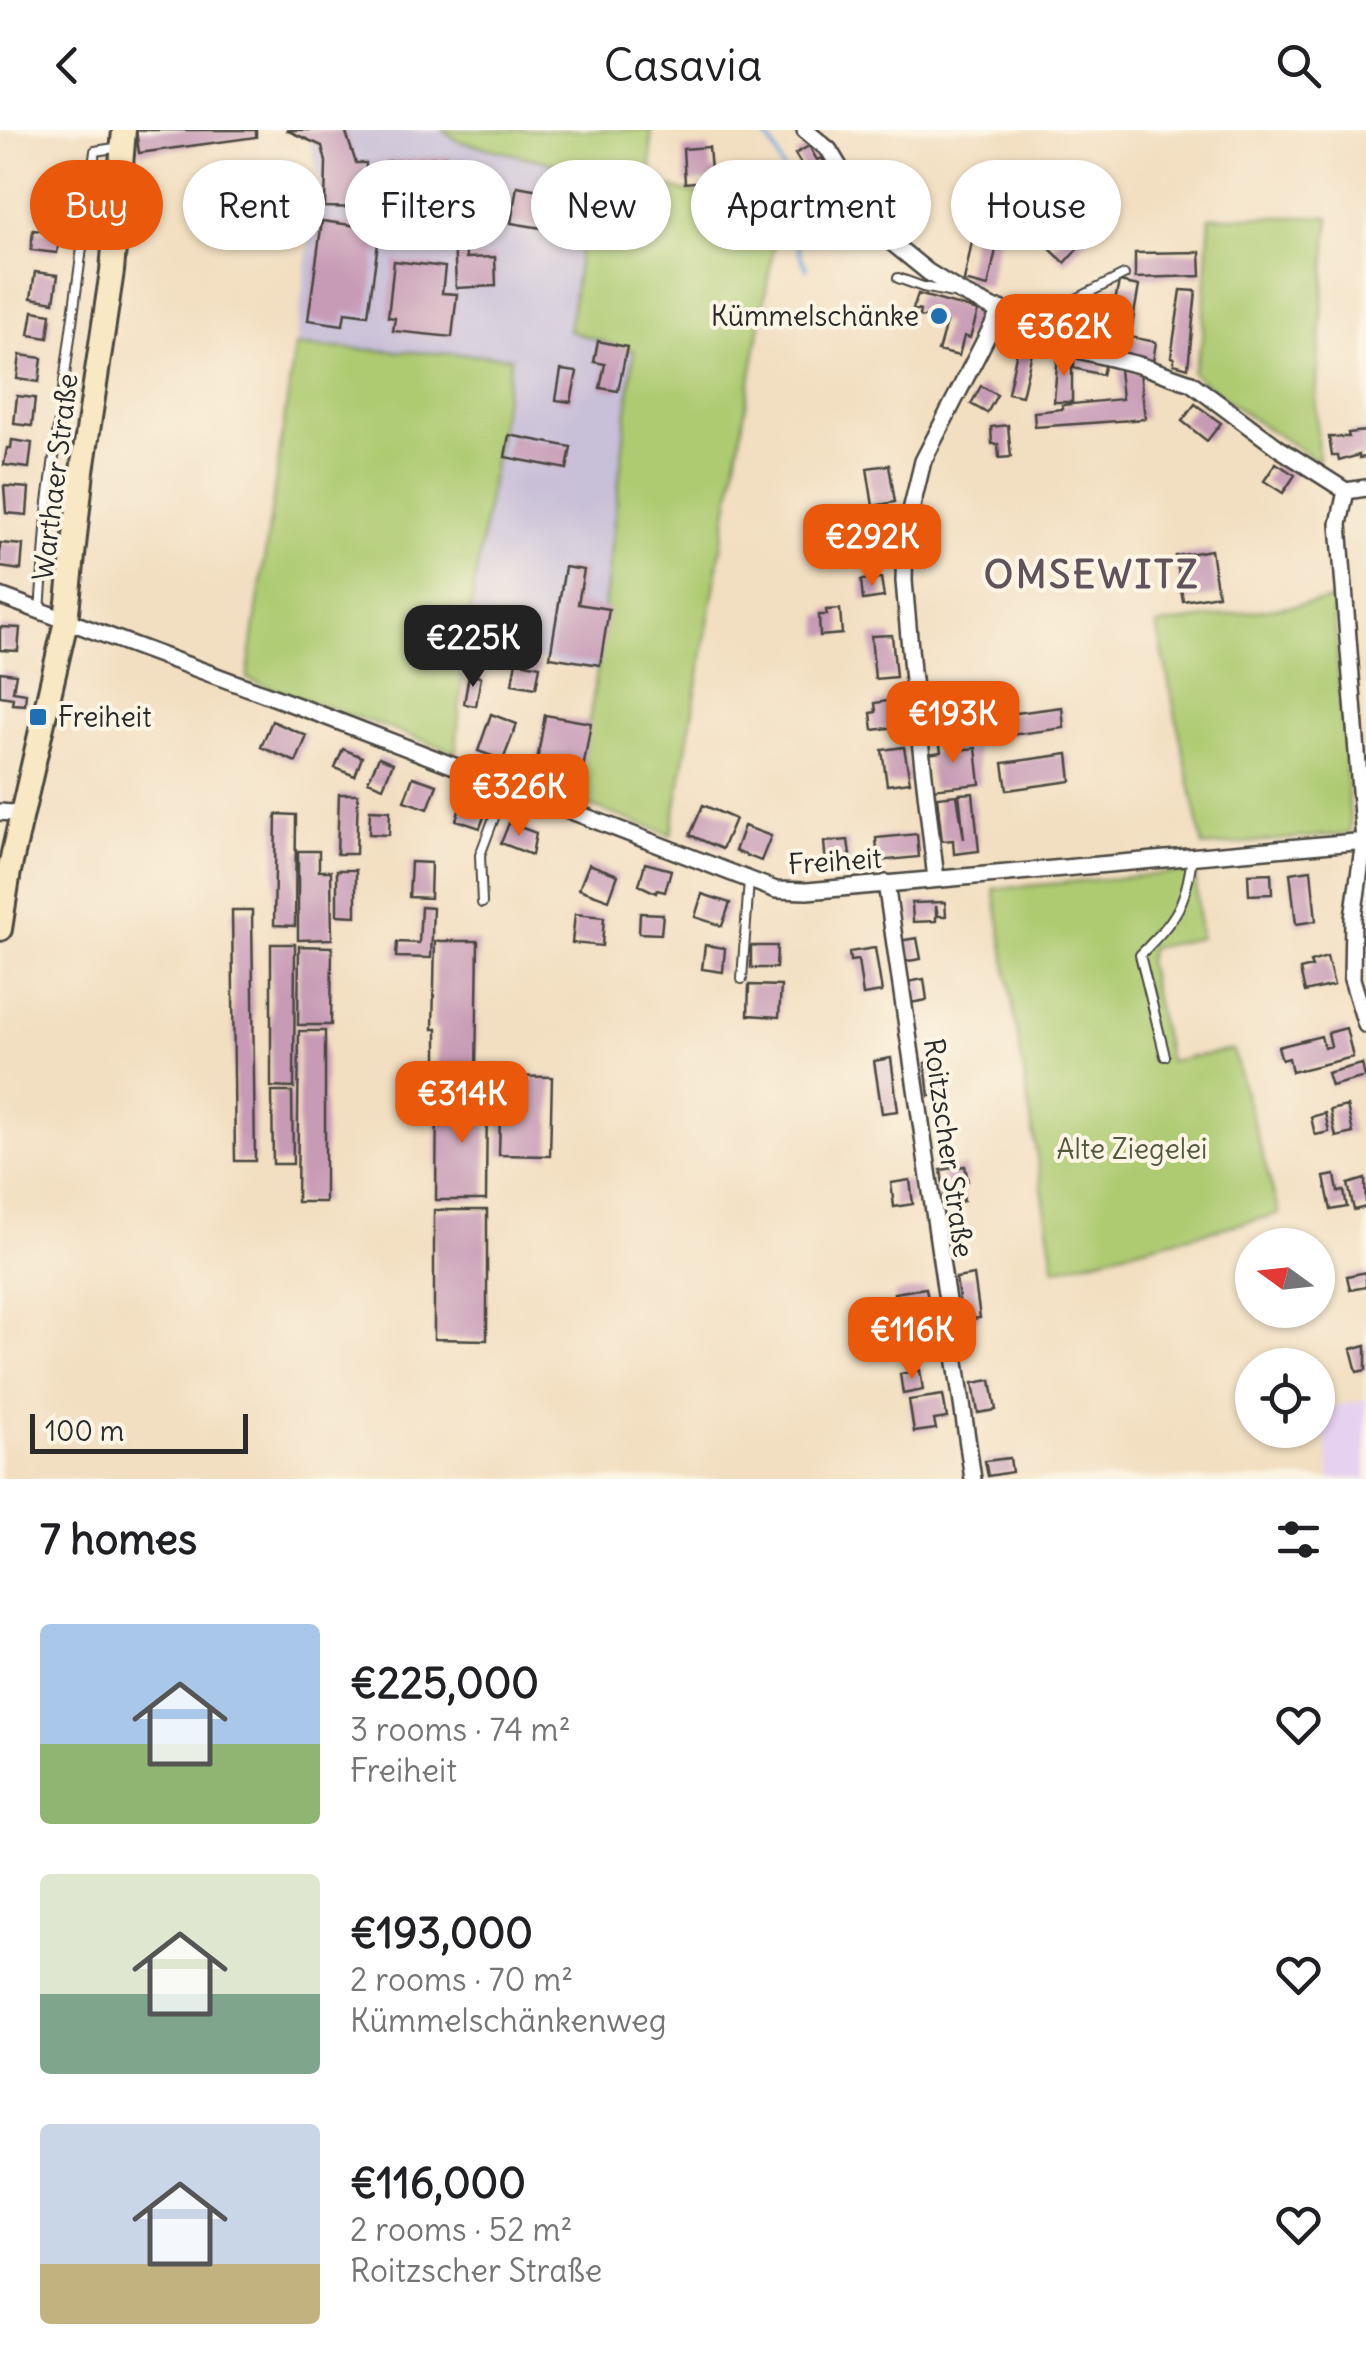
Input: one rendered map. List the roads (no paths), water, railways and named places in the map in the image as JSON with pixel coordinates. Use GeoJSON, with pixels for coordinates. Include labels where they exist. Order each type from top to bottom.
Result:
{"type":"FeatureCollection","features":[{"type":"Feature","properties":{"kind":"street"},"geometry":{"type":"LineString","coordinates":[[804,130],[828,150],[886,238],[962,292],[1082,350],[1191,384],[1346,491],[1366,488]]}},
{"type":"Feature","properties":{"kind":"street","name":"Warthaer Straße"},"geometry":{"type":"LineString","coordinates":[[0,929],[12,813],[66,622],[82,471],[112,271],[124,138]]}},
{"type":"Feature","properties":{"kind":"street"},"geometry":{"type":"LineString","coordinates":[[936,879],[912,671],[904,580],[905,534],[923,461],[1001,309]]}},
{"type":"Feature","properties":{"kind":"street"},"geometry":{"type":"LineString","coordinates":[[1346,491],[1338,524],[1365,841],[1352,979],[1366,1025]]}},
{"type":"Feature","properties":{"kind":"street","name":"Freiheit"},"geometry":{"type":"LineString","coordinates":[[0,596],[788,892],[1365,841]]}},
{"type":"Feature","properties":{"kind":"street","name":"Roitzscher Straße"},"geometry":{"type":"LineString","coordinates":[[886,884],[973,1479]]}},
{"type":"Feature","properties":{"kind":"lane","name":"Warthaer Straße"},"geometry":{"type":"LineString","coordinates":[[40,612],[48,502],[95,151],[124,138]]}},
{"type":"Feature","properties":{"kind":"lane"},"geometry":{"type":"LineString","coordinates":[[1033,326],[1036,319],[1124,274]]}},
{"type":"Feature","properties":{"kind":"lane"},"geometry":{"type":"LineString","coordinates":[[898,278],[923,288],[962,292]]}},
{"type":"Feature","properties":{"kind":"lane"},"geometry":{"type":"LineString","coordinates":[[482,903],[480,855],[506,786]]}},
{"type":"Feature","properties":{"kind":"lane"},"geometry":{"type":"LineString","coordinates":[[1165,1056],[1140,955],[1177,916],[1189,884],[1192,856]]}},
{"type":"Feature","properties":{"kind":"lane"},"geometry":{"type":"LineString","coordinates":[[742,978],[750,880]]}},
{"type":"Feature","properties":{"kind":"waterway"},"geometry":{"type":"LineString","coordinates":[[760,130],[780,161],[799,252],[807,269]]}},
{"type":"Feature","properties":{"kind":"place","name":"Kümmelschänke"},"geometry":{"type":"Point","coordinates":[939,316]}},
{"type":"Feature","properties":{"kind":"place","name":"Freiheit"},"geometry":{"type":"Point","coordinates":[38,717]}},
{"type":"Feature","properties":{"kind":"district","name":"OMSEWITZ"},"geometry":{"type":"Point","coordinates":[1092,575]}},
{"type":"Feature","properties":{"kind":"park label","name":"Alte Ziegelei"},"geometry":{"type":"Point","coordinates":[1132,1149]}}]}
